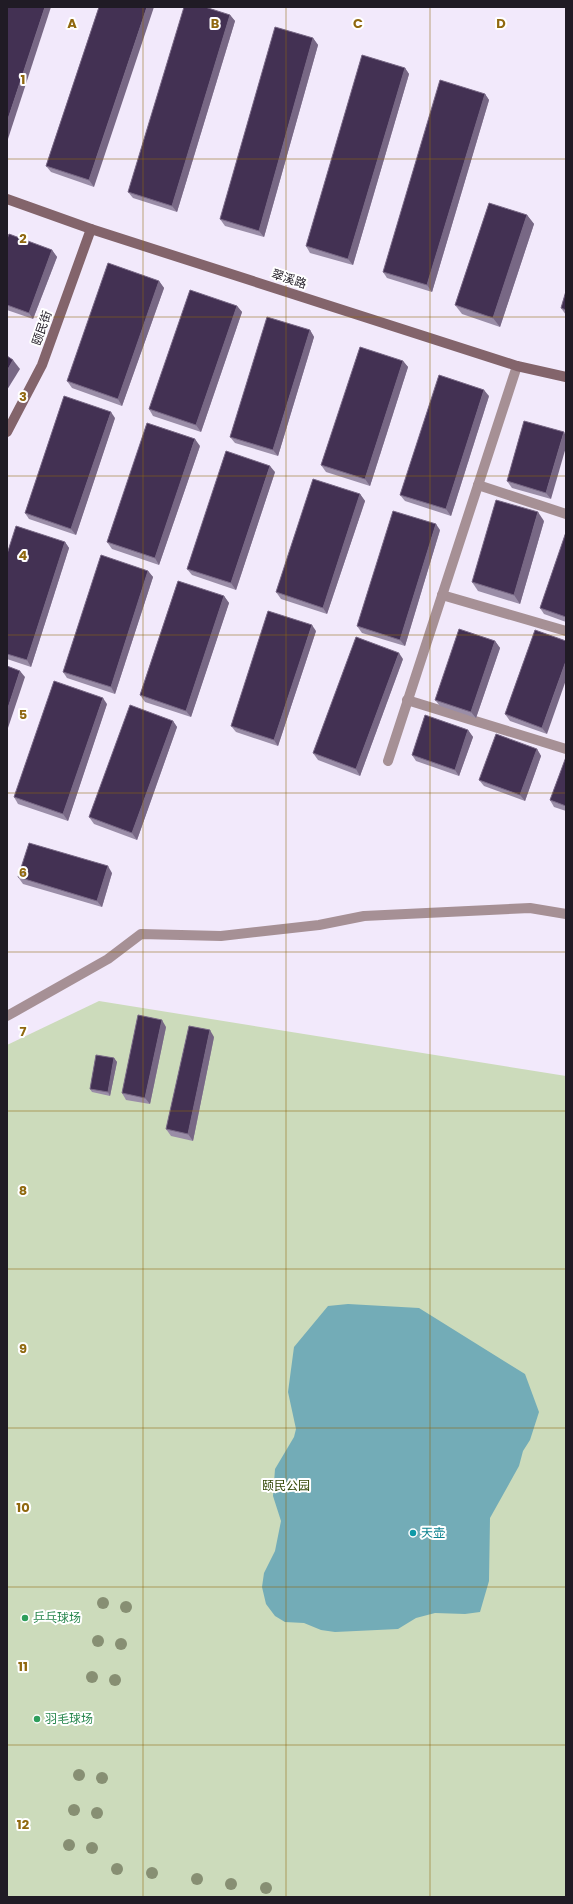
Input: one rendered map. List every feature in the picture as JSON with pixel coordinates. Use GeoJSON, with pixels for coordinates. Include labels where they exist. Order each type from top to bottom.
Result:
{"type":"FeatureCollection","features":[{"type":"Feature","properties":{"kind":"street","name":"翠溪路"},"geometry":{"type":"LineString","coordinates":[[7,199],[91,229],[517,366],[566,377]]}},
{"type":"Feature","properties":{"kind":"street","name":"颐民街"},"geometry":{"type":"LineString","coordinates":[[7,432],[42,365],[91,229]]}},
{"type":"Feature","properties":{"kind":"street"},"geometry":{"type":"LineString","coordinates":[[388,761],[517,366]]}},
{"type":"Feature","properties":{"kind":"street"},"geometry":{"type":"LineString","coordinates":[[478,485],[566,514]]}},
{"type":"Feature","properties":{"kind":"street"},"geometry":{"type":"LineString","coordinates":[[442,595],[566,631]]}},
{"type":"Feature","properties":{"kind":"street"},"geometry":{"type":"LineString","coordinates":[[408,700],[566,749]]}},
{"type":"Feature","properties":{"kind":"street"},"geometry":{"type":"LineString","coordinates":[[7,1016],[108,959],[141,934],[222,936],[319,925],[364,916],[380,915],[530,908],[566,914]]}},
{"type":"Feature","properties":{"kind":"green space","name":"颐民公园"},"geometry":{"type":"Polygon","coordinates":[[[99,1001],[566,1076],[566,1897],[7,1897],[7,1045],[99,1001]]]}},
{"type":"Feature","properties":{"kind":"water"},"geometry":{"type":"Polygon","coordinates":[[[348,1304],[419,1308],[525,1374],[539,1412],[530,1440],[523,1451],[519,1466],[490,1518],[489,1581],[480,1612],[465,1614],[435,1613],[416,1618],[398,1629],[335,1632],[321,1630],[304,1623],[285,1622],[275,1616],[266,1604],[262,1587],[264,1573],[275,1551],[281,1521],[273,1496],[275,1469],[294,1437],[296,1429],[288,1392],[294,1347],[328,1306],[348,1304]]]}},
{"type":"Feature","properties":{"kind":"building"},"geometry":{"type":"Polygon","coordinates":[[[7,7],[45,7],[7,122],[7,7]]]}},
{"type":"Feature","properties":{"kind":"building"},"geometry":{"type":"Polygon","coordinates":[[[99,7],[147,7],[89,180],[46,166],[99,7]]]}},
{"type":"Feature","properties":{"kind":"building"},"geometry":{"type":"Polygon","coordinates":[[[184,7],[205,7],[230,15],[172,206],[128,192],[184,7]]]}},
{"type":"Feature","properties":{"kind":"building"},"geometry":{"type":"Polygon","coordinates":[[[275,27],[313,38],[259,231],[220,219],[275,27]]]}},
{"type":"Feature","properties":{"kind":"building"},"geometry":{"type":"Polygon","coordinates":[[[362,55],[405,68],[348,259],[306,246],[362,55]]]}},
{"type":"Feature","properties":{"kind":"building"},"geometry":{"type":"Polygon","coordinates":[[[440,80],[485,94],[427,285],[383,272],[440,80]]]}},
{"type":"Feature","properties":{"kind":"building"},"geometry":{"type":"Polygon","coordinates":[[[489,203],[527,215],[493,318],[455,305],[489,203]]]}},
{"type":"Feature","properties":{"kind":"building"},"geometry":{"type":"Polygon","coordinates":[[[9,234],[52,250],[29,313],[7,305],[7,239],[9,234]]]}},
{"type":"Feature","properties":{"kind":"building"},"geometry":{"type":"Polygon","coordinates":[[[108,263],[159,281],[118,399],[67,381],[108,263]]]}},
{"type":"Feature","properties":{"kind":"building"},"geometry":{"type":"Polygon","coordinates":[[[190,290],[237,306],[196,425],[149,409],[190,290]]]}},
{"type":"Feature","properties":{"kind":"building"},"geometry":{"type":"Polygon","coordinates":[[[566,291],[566,310],[561,308],[566,291]]]}},
{"type":"Feature","properties":{"kind":"building"},"geometry":{"type":"Polygon","coordinates":[[[267,317],[310,330],[273,450],[230,437],[267,317]]]}},
{"type":"Feature","properties":{"kind":"building"},"geometry":{"type":"Polygon","coordinates":[[[360,347],[403,361],[365,479],[321,465],[360,347]]]}},
{"type":"Feature","properties":{"kind":"building"},"geometry":{"type":"Polygon","coordinates":[[[7,356],[13,360],[7,371],[7,356]]]}},
{"type":"Feature","properties":{"kind":"building"},"geometry":{"type":"Polygon","coordinates":[[[439,375],[484,390],[446,509],[400,495],[439,375]]]}},
{"type":"Feature","properties":{"kind":"building"},"geometry":{"type":"Polygon","coordinates":[[[64,396],[111,412],[71,529],[25,513],[64,396]]]}},
{"type":"Feature","properties":{"kind":"building"},"geometry":{"type":"Polygon","coordinates":[[[524,421],[564,432],[546,493],[507,481],[524,421]]]}},
{"type":"Feature","properties":{"kind":"building"},"geometry":{"type":"Polygon","coordinates":[[[147,423],[195,439],[155,558],[107,542],[147,423]]]}},
{"type":"Feature","properties":{"kind":"building"},"geometry":{"type":"Polygon","coordinates":[[[226,451],[270,466],[231,583],[187,569],[226,451]]]}},
{"type":"Feature","properties":{"kind":"building"},"geometry":{"type":"Polygon","coordinates":[[[313,479],[360,494],[323,608],[276,592],[313,479]]]}},
{"type":"Feature","properties":{"kind":"building"},"geometry":{"type":"Polygon","coordinates":[[[496,500],[538,512],[514,595],[472,582],[496,500]]]}},
{"type":"Feature","properties":{"kind":"building"},"geometry":{"type":"Polygon","coordinates":[[[393,511],[436,524],[400,640],[357,626],[393,511]]]}},
{"type":"Feature","properties":{"kind":"building"},"geometry":{"type":"Polygon","coordinates":[[[16,526],[65,542],[27,660],[7,654],[7,554],[16,526]]]}},
{"type":"Feature","properties":{"kind":"building"},"geometry":{"type":"Polygon","coordinates":[[[566,532],[566,617],[540,608],[566,532]]]}},
{"type":"Feature","properties":{"kind":"building"},"geometry":{"type":"Polygon","coordinates":[[[101,555],[148,571],[111,687],[63,672],[101,555]]]}},
{"type":"Feature","properties":{"kind":"building"},"geometry":{"type":"Polygon","coordinates":[[[178,581],[224,596],[186,711],[140,695],[178,581]]]}},
{"type":"Feature","properties":{"kind":"building"},"geometry":{"type":"Polygon","coordinates":[[[268,611],[312,625],[274,740],[231,726],[268,611]]]}},
{"type":"Feature","properties":{"kind":"building"},"geometry":{"type":"Polygon","coordinates":[[[459,629],[495,641],[471,712],[435,700],[459,629]]]}},
{"type":"Feature","properties":{"kind":"building"},"geometry":{"type":"Polygon","coordinates":[[[535,630],[566,641],[566,661],[542,728],[505,714],[535,630]]]}},
{"type":"Feature","properties":{"kind":"building"},"geometry":{"type":"Polygon","coordinates":[[[356,637],[399,653],[356,769],[313,753],[356,637]]]}},
{"type":"Feature","properties":{"kind":"building"},"geometry":{"type":"Polygon","coordinates":[[[7,666],[20,671],[7,711],[7,666]]]}},
{"type":"Feature","properties":{"kind":"building"},"geometry":{"type":"Polygon","coordinates":[[[54,681],[103,698],[63,814],[14,797],[54,681]]]}},
{"type":"Feature","properties":{"kind":"building"},"geometry":{"type":"Polygon","coordinates":[[[130,705],[173,721],[132,833],[89,817],[130,705]]]}},
{"type":"Feature","properties":{"kind":"building"},"geometry":{"type":"Polygon","coordinates":[[[425,715],[468,730],[455,770],[412,755],[425,715]]]}},
{"type":"Feature","properties":{"kind":"building"},"geometry":{"type":"Polygon","coordinates":[[[496,734],[537,749],[520,795],[479,780],[496,734]]]}},
{"type":"Feature","properties":{"kind":"building"},"geometry":{"type":"Polygon","coordinates":[[[566,757],[566,806],[550,800],[566,757]]]}},
{"type":"Feature","properties":{"kind":"building"},"geometry":{"type":"Polygon","coordinates":[[[29,843],[108,866],[97,901],[18,877],[29,843]]]}},
{"type":"Feature","properties":{"kind":"building"},"geometry":{"type":"Polygon","coordinates":[[[138,1015],[162,1020],[145,1098],[122,1093],[138,1015]]]}},
{"type":"Feature","properties":{"kind":"building"},"geometry":{"type":"Polygon","coordinates":[[[189,1026],[210,1030],[188,1134],[166,1129],[189,1026]]]}},
{"type":"Feature","properties":{"kind":"building"},"geometry":{"type":"Polygon","coordinates":[[[96,1055],[114,1058],[108,1092],[90,1089],[96,1055]]]}},
{"type":"Feature","properties":{"kind":"place","name":"天壶"},"geometry":{"type":"Point","coordinates":[413,1533]}},
{"type":"Feature","properties":{"kind":"place","name":"乒乓球场"},"geometry":{"type":"Point","coordinates":[25,1618]}},
{"type":"Feature","properties":{"kind":"place","name":"羽毛球场"},"geometry":{"type":"Point","coordinates":[37,1719]}}]}
